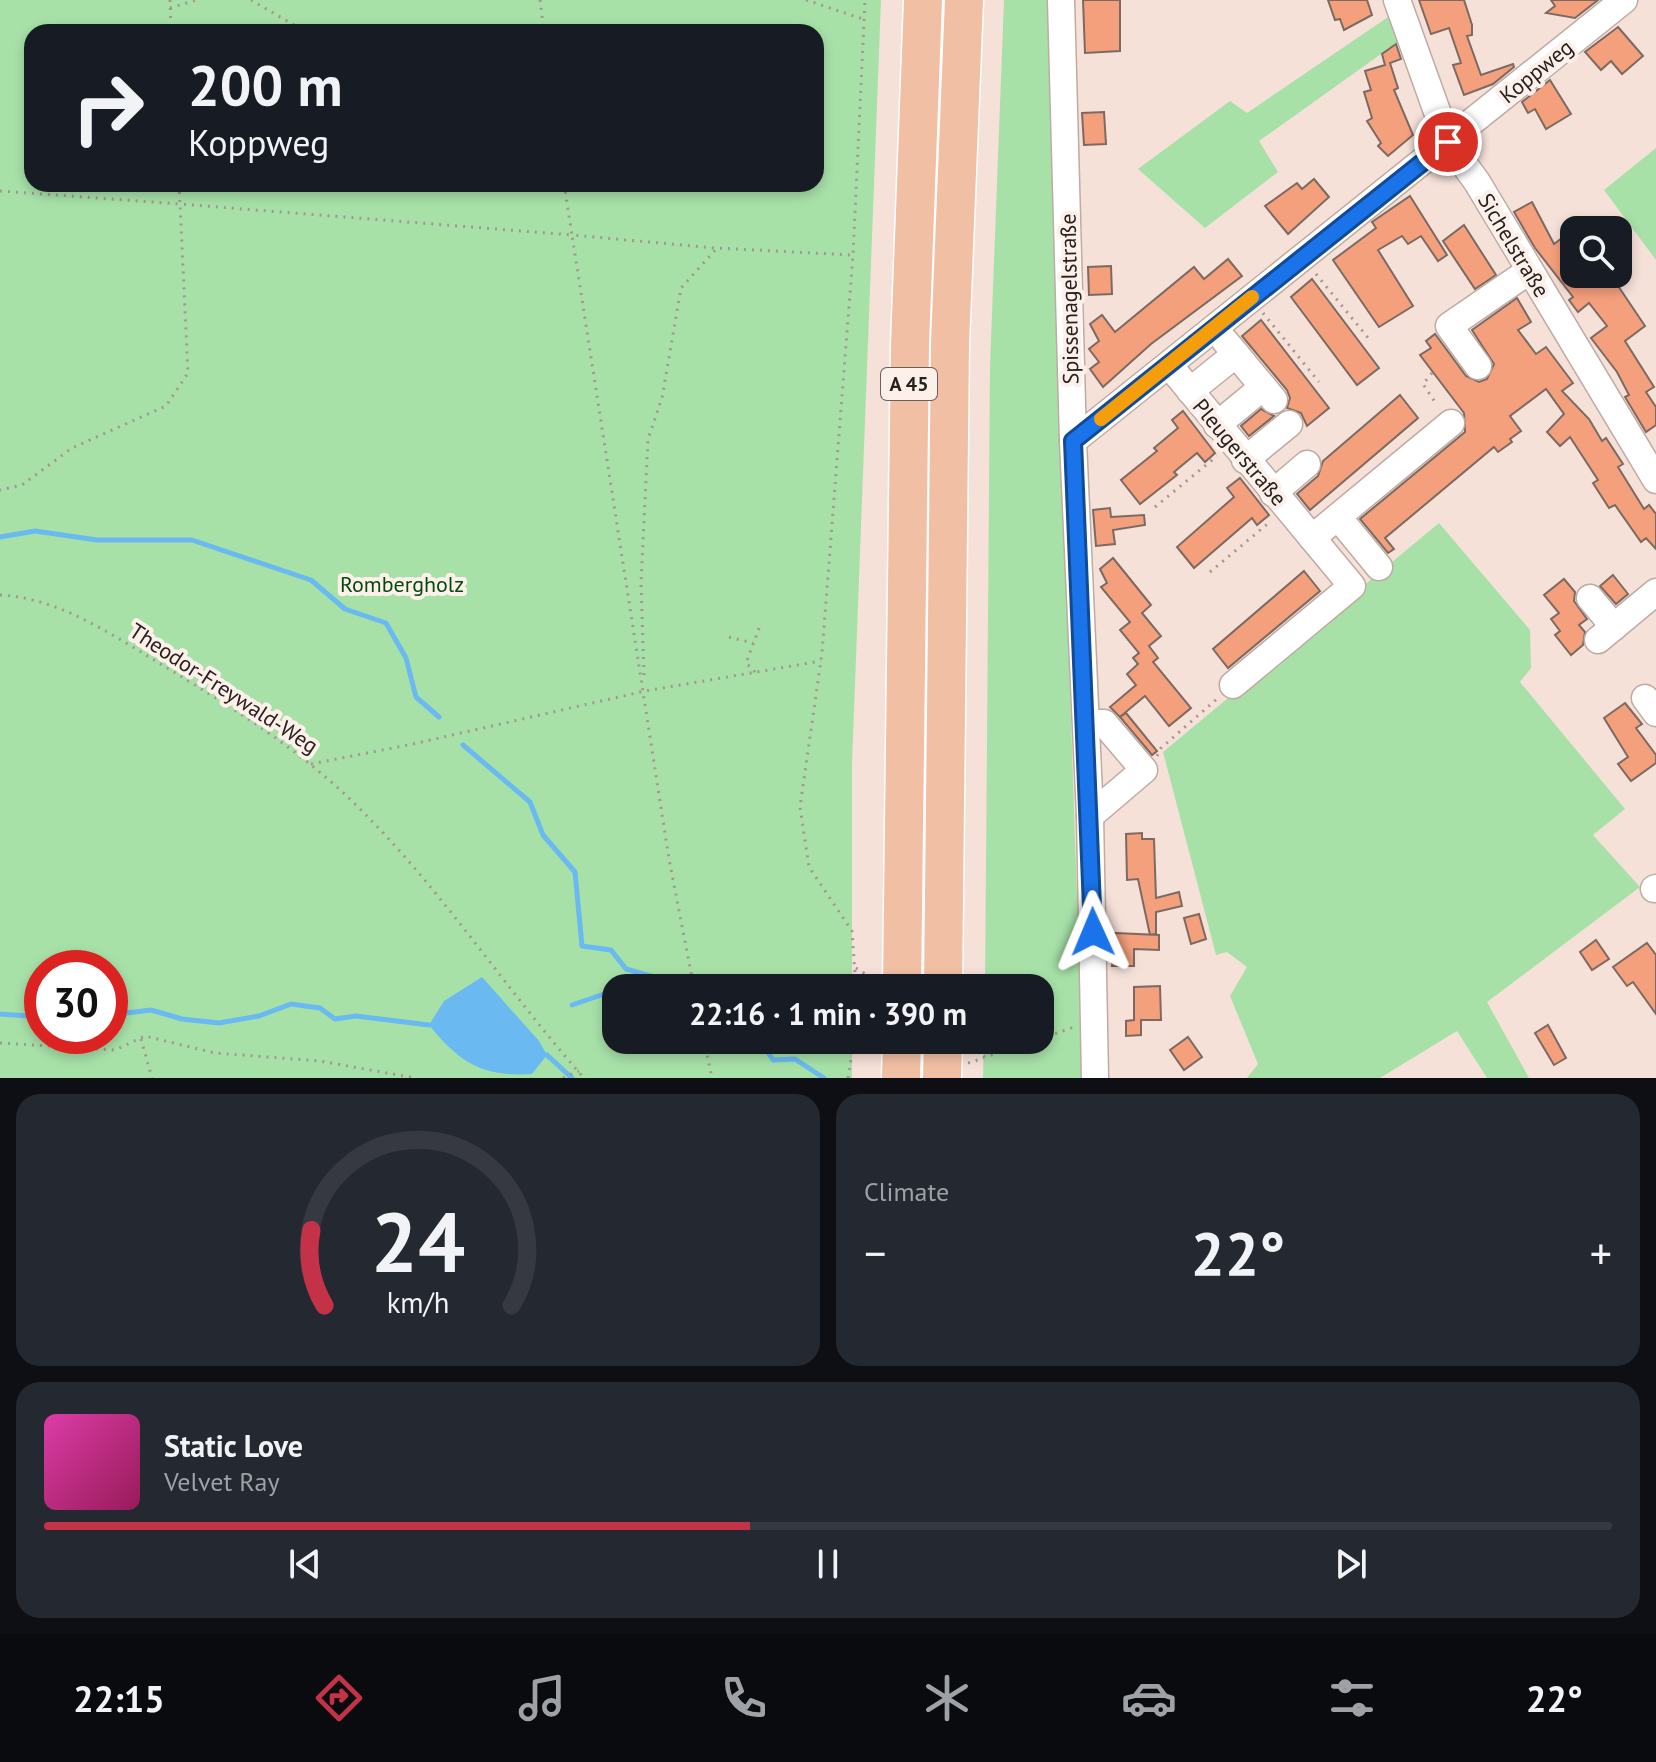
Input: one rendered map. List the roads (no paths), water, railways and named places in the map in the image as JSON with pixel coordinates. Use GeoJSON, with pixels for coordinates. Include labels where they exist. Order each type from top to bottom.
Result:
{"type":"FeatureCollection","features":[{"type":"Feature","properties":{"kind":"highway","name":"A 45"},"geometry":{"type":"LineString","coordinates":[[902,974],[910,345],[923,0]]}},
{"type":"Feature","properties":{"kind":"highway","name":"A 45"},"geometry":{"type":"LineString","coordinates":[[943,974],[951,316],[964,0]]}},
{"type":"Feature","properties":{"kind":"highway"},"geometry":{"type":"LineString","coordinates":[[901,1078],[902,1054]]}},
{"type":"Feature","properties":{"kind":"highway"},"geometry":{"type":"LineString","coordinates":[[942,1078],[943,1054]]}},
{"type":"Feature","properties":{"kind":"street","name":"Spissenagelstraße"},"geometry":{"type":"LineString","coordinates":[[1061,0],[1073,441],[1090,816],[1095,1078]]}},
{"type":"Feature","properties":{"kind":"street","name":"Sichelstraße"},"geometry":{"type":"LineString","coordinates":[[1397,0],[1448,142],[1477,182],[1656,480]]}},
{"type":"Feature","properties":{"kind":"street","name":"Koppweg"},"geometry":{"type":"LineString","coordinates":[[1073,441],[1624,0]]}},
{"type":"Feature","properties":{"kind":"street"},"geometry":{"type":"LineString","coordinates":[[1478,366],[1449,326],[1529,271]]}},
{"type":"Feature","properties":{"kind":"street"},"geometry":{"type":"LineString","coordinates":[[1190,391],[1230,347],[1268,394],[1231,443]]}},
{"type":"Feature","properties":{"kind":"street","name":"Pleugerstraße"},"geometry":{"type":"LineString","coordinates":[[1169,365],[1352,586],[1233,685]]}},
{"type":"Feature","properties":{"kind":"street"},"geometry":{"type":"LineString","coordinates":[[1312,538],[1451,423]]}},
{"type":"Feature","properties":{"kind":"street"},"geometry":{"type":"LineString","coordinates":[[1231,443],[1289,424]]}},
{"type":"Feature","properties":{"kind":"street"},"geometry":{"type":"LineString","coordinates":[[1280,501],[1307,464]]}},
{"type":"Feature","properties":{"kind":"street"},"geometry":{"type":"LineString","coordinates":[[1340,515],[1379,567]]}},
{"type":"Feature","properties":{"kind":"street"},"geometry":{"type":"LineString","coordinates":[[1590,598],[1606,633],[1656,592]]}},
{"type":"Feature","properties":{"kind":"street"},"geometry":{"type":"LineString","coordinates":[[1087,723],[1104,723],[1144,770],[1090,816]]}},
{"type":"Feature","properties":{"kind":"water"},"geometry":{"type":"Polygon","coordinates":[[[482,977],[539,1041],[547,1055],[532,1074],[499,1073],[473,1065],[451,1049],[429,1025],[444,1001],[482,977]]]}},
{"type":"Feature","properties":{"kind":"waterway"},"geometry":{"type":"LineString","coordinates":[[0,537],[35,531],[97,540],[192,540],[311,580],[345,609],[386,623],[406,658],[416,697],[439,717]]}},
{"type":"Feature","properties":{"kind":"waterway"},"geometry":{"type":"LineString","coordinates":[[463,745],[530,802],[543,835],[575,872],[582,946],[611,950],[626,969],[644,974]]}},
{"type":"Feature","properties":{"kind":"waterway"},"geometry":{"type":"LineString","coordinates":[[572,1005],[602,995]]}},
{"type":"Feature","properties":{"kind":"waterway"},"geometry":{"type":"LineString","coordinates":[[128,1013],[151,1010],[182,1019],[219,1023],[259,1016],[291,1004],[320,1008],[335,1019],[356,1016],[429,1025]]}},
{"type":"Feature","properties":{"kind":"waterway"},"geometry":{"type":"LineString","coordinates":[[0,1014],[24,1016]]}},
{"type":"Feature","properties":{"kind":"waterway"},"geometry":{"type":"LineString","coordinates":[[769,1054],[773,1060],[795,1059],[824,1078]]}},
{"type":"Feature","properties":{"kind":"waterway"},"geometry":{"type":"LineString","coordinates":[[547,1055],[572,1078]]}},
{"type":"Feature","properties":{"kind":"park label","name":"Rombergholz"},"geometry":{"type":"Point","coordinates":[402,584]}}]}
